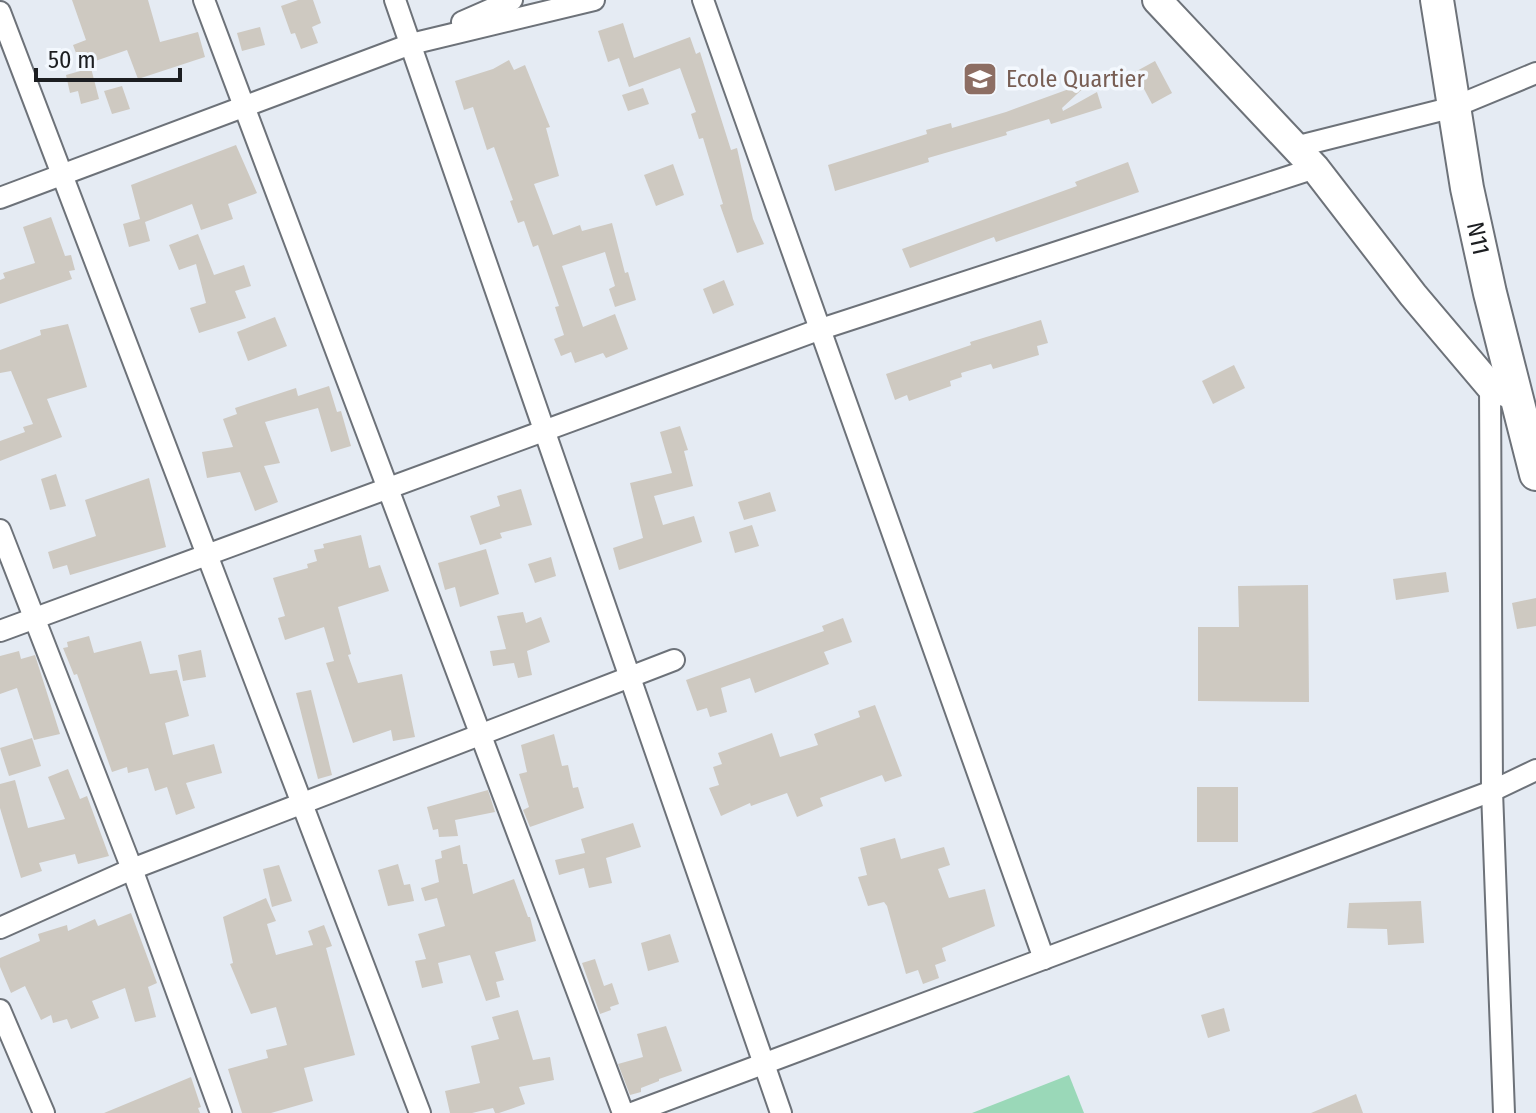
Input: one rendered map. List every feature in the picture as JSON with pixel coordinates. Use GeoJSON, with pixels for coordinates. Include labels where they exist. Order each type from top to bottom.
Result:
{"type":"FeatureCollection","features":[{"type":"Feature","properties":{"kind":"main road"},"geometry":{"type":"LineString","coordinates":[[1157,0],[1305,158],[1413,295],[1503,391]]}},
{"type":"Feature","properties":{"kind":"main road","name":"N11"},"geometry":{"type":"LineString","coordinates":[[1437,0],[1503,391],[1536,474]]}},
{"type":"Feature","properties":{"kind":"street"},"geometry":{"type":"LineString","coordinates":[[204,0],[623,1113]]}},
{"type":"Feature","properties":{"kind":"street"},"geometry":{"type":"LineString","coordinates":[[395,0],[781,1113]]}},
{"type":"Feature","properties":{"kind":"street"},"geometry":{"type":"LineString","coordinates":[[0,198],[411,44],[512,0]]}},
{"type":"Feature","properties":{"kind":"street"},"geometry":{"type":"LineString","coordinates":[[411,44],[594,0]]}},
{"type":"Feature","properties":{"kind":"street"},"geometry":{"type":"LineString","coordinates":[[703,0],[1044,959]]}},
{"type":"Feature","properties":{"kind":"street"},"geometry":{"type":"LineString","coordinates":[[0,12],[420,1113]]}},
{"type":"Feature","properties":{"kind":"street"},"geometry":{"type":"LineString","coordinates":[[0,631],[818,330],[1454,107],[1536,73]]}},
{"type":"Feature","properties":{"kind":"street"},"geometry":{"type":"LineString","coordinates":[[1503,391],[1492,791],[1504,1113]]}},
{"type":"Feature","properties":{"kind":"street"},"geometry":{"type":"LineString","coordinates":[[0,530],[132,869],[221,1113]]}},
{"type":"Feature","properties":{"kind":"street"},"geometry":{"type":"LineString","coordinates":[[0,928],[132,869],[674,660]]}},
{"type":"Feature","properties":{"kind":"street"},"geometry":{"type":"LineString","coordinates":[[632,1113],[1492,791],[1536,770]]}},
{"type":"Feature","properties":{"kind":"street"},"geometry":{"type":"LineString","coordinates":[[0,1010],[44,1113]]}},
{"type":"Feature","properties":{"kind":"green space"},"geometry":{"type":"Polygon","coordinates":[[[1069,1075],[1084,1113],[972,1113],[1069,1075]]]}},
{"type":"Feature","properties":{"kind":"building"},"geometry":{"type":"Polygon","coordinates":[[[72,0],[148,0],[160,42],[198,32],[205,57],[138,79],[127,50],[81,66],[73,45],[86,40],[72,0]]]}},
{"type":"Feature","properties":{"kind":"building"},"geometry":{"type":"Polygon","coordinates":[[[298,0],[313,0],[321,23],[312,27],[318,43],[301,49],[295,33],[291,34],[281,6],[298,0]]]}},
{"type":"Feature","properties":{"kind":"building"},"geometry":{"type":"Polygon","coordinates":[[[623,23],[634,58],[690,37],[696,54],[700,52],[731,150],[737,148],[753,219],[764,244],[737,253],[720,205],[723,204],[703,138],[699,139],[691,114],[696,112],[680,68],[629,87],[619,58],[608,62],[598,31],[623,23]]]}},
{"type":"Feature","properties":{"kind":"building"},"geometry":{"type":"Polygon","coordinates":[[[260,27],[265,45],[242,51],[237,33],[260,27]]]}},
{"type":"Feature","properties":{"kind":"building"},"geometry":{"type":"Polygon","coordinates":[[[509,60],[514,70],[525,65],[550,127],[546,128],[559,176],[534,184],[553,235],[580,225],[582,231],[612,223],[625,273],[628,272],[636,300],[615,307],[609,289],[615,286],[605,252],[562,266],[583,327],[615,314],[628,349],[606,358],[603,353],[575,363],[571,352],[561,356],[554,339],[564,335],[555,307],[559,306],[538,245],[533,247],[524,221],[518,223],[494,147],[487,150],[473,107],[464,110],[455,81],[493,69],[509,60]]]}},
{"type":"Feature","properties":{"kind":"building"},"geometry":{"type":"Polygon","coordinates":[[[1155,61],[1172,93],[1152,104],[1135,72],[1155,61]]]}},
{"type":"Feature","properties":{"kind":"building"},"geometry":{"type":"Polygon","coordinates":[[[91,68],[99,99],[81,104],[78,91],[70,93],[66,75],[91,68]]]}},
{"type":"Feature","properties":{"kind":"building"},"geometry":{"type":"Polygon","coordinates":[[[1091,81],[1062,108],[1063,111],[1097,92],[1102,108],[1051,124],[1049,119],[1006,132],[1007,135],[928,158],[929,162],[835,191],[828,165],[927,134],[926,130],[951,123],[952,128],[1006,112],[1091,81]]]}},
{"type":"Feature","properties":{"kind":"building"},"geometry":{"type":"Polygon","coordinates":[[[122,86],[130,109],[112,114],[104,91],[122,86]]]}},
{"type":"Feature","properties":{"kind":"building"},"geometry":{"type":"Polygon","coordinates":[[[643,88],[649,104],[628,111],[622,95],[643,88]]]}},
{"type":"Feature","properties":{"kind":"building"},"geometry":{"type":"Polygon","coordinates":[[[236,145],[257,193],[228,204],[233,219],[201,230],[192,204],[145,222],[150,241],[129,247],[123,224],[140,219],[131,185],[236,145]]]}},
{"type":"Feature","properties":{"kind":"building"},"geometry":{"type":"Polygon","coordinates":[[[1128,162],[1139,192],[996,242],[994,237],[910,268],[902,249],[1077,186],[1075,182],[1128,162]]]}},
{"type":"Feature","properties":{"kind":"building"},"geometry":{"type":"Polygon","coordinates":[[[673,164],[684,195],[656,206],[644,175],[673,164]]]}},
{"type":"Feature","properties":{"kind":"building"},"geometry":{"type":"Polygon","coordinates":[[[51,217],[65,256],[71,255],[75,270],[69,271],[72,279],[0,304],[0,280],[5,278],[3,273],[35,263],[23,227],[51,217]]]}},
{"type":"Feature","properties":{"kind":"building"},"geometry":{"type":"Polygon","coordinates":[[[198,234],[214,275],[244,265],[251,286],[235,291],[246,318],[199,333],[190,308],[206,303],[196,264],[179,270],[169,245],[198,234]]]}},
{"type":"Feature","properties":{"kind":"building"},"geometry":{"type":"Polygon","coordinates":[[[724,280],[734,305],[713,314],[703,289],[724,280]]]}},
{"type":"Feature","properties":{"kind":"building"},"geometry":{"type":"Polygon","coordinates":[[[275,317],[287,346],[248,361],[237,332],[275,317]]]}},
{"type":"Feature","properties":{"kind":"building"},"geometry":{"type":"Polygon","coordinates":[[[1041,320],[1048,343],[1037,346],[1039,355],[993,369],[991,364],[961,373],[962,377],[950,381],[951,386],[909,401],[907,395],[895,400],[886,374],[971,345],[970,342],[1041,320]]]}},
{"type":"Feature","properties":{"kind":"building"},"geometry":{"type":"Polygon","coordinates":[[[68,324],[87,387],[47,399],[62,437],[0,461],[0,441],[25,432],[23,427],[33,424],[11,371],[0,373],[0,350],[41,335],[40,330],[68,324]]]}},
{"type":"Feature","properties":{"kind":"building"},"geometry":{"type":"Polygon","coordinates":[[[1234,365],[1245,388],[1213,404],[1202,381],[1234,365]]]}},
{"type":"Feature","properties":{"kind":"building"},"geometry":{"type":"Polygon","coordinates":[[[329,386],[337,412],[341,411],[351,446],[331,452],[318,408],[265,422],[280,463],[264,466],[278,502],[255,511],[240,472],[207,478],[202,452],[233,447],[223,419],[237,414],[235,408],[296,388],[298,396],[329,386]]]}},
{"type":"Feature","properties":{"kind":"building"},"geometry":{"type":"Polygon","coordinates":[[[680,426],[688,450],[684,451],[693,486],[654,496],[663,525],[694,516],[702,542],[619,570],[613,548],[643,538],[630,483],[672,473],[660,432],[680,426]]]}},
{"type":"Feature","properties":{"kind":"building"},"geometry":{"type":"Polygon","coordinates":[[[56,474],[66,506],[50,510],[41,479],[56,474]]]}},
{"type":"Feature","properties":{"kind":"building"},"geometry":{"type":"Polygon","coordinates":[[[149,478],[166,547],[70,575],[67,565],[53,569],[48,552],[96,536],[85,500],[149,478]]]}},
{"type":"Feature","properties":{"kind":"building"},"geometry":{"type":"Polygon","coordinates":[[[521,489],[532,525],[500,533],[502,538],[480,545],[470,516],[500,506],[497,496],[521,489]]]}},
{"type":"Feature","properties":{"kind":"building"},"geometry":{"type":"Polygon","coordinates":[[[770,492],[776,511],[744,520],[738,502],[770,492]]]}},
{"type":"Feature","properties":{"kind":"building"},"geometry":{"type":"Polygon","coordinates":[[[752,525],[759,546],[735,553],[729,532],[752,525]]]}},
{"type":"Feature","properties":{"kind":"building"},"geometry":{"type":"Polygon","coordinates":[[[361,535],[369,568],[380,565],[389,591],[338,607],[351,654],[348,655],[358,683],[402,674],[415,737],[393,741],[391,730],[353,743],[326,663],[334,661],[324,627],[285,640],[278,618],[285,616],[273,578],[308,568],[307,564],[317,561],[314,550],[324,548],[323,544],[361,535]]]}},
{"type":"Feature","properties":{"kind":"building"},"geometry":{"type":"Polygon","coordinates":[[[486,549],[499,594],[460,607],[455,587],[445,590],[438,563],[486,549]]]}},
{"type":"Feature","properties":{"kind":"building"},"geometry":{"type":"Polygon","coordinates":[[[551,557],[556,576],[535,583],[528,564],[551,557]]]}},
{"type":"Feature","properties":{"kind":"building"},"geometry":{"type":"Polygon","coordinates":[[[1446,572],[1449,592],[1396,600],[1393,579],[1446,572]]]}},
{"type":"Feature","properties":{"kind":"building"},"geometry":{"type":"Polygon","coordinates":[[[1308,585],[1309,702],[1198,701],[1198,627],[1239,627],[1238,586],[1308,585]]]}},
{"type":"Feature","properties":{"kind":"building"},"geometry":{"type":"Polygon","coordinates":[[[1536,598],[1536,626],[1517,629],[1512,603],[1536,598]]]}},
{"type":"Feature","properties":{"kind":"building"},"geometry":{"type":"Polygon","coordinates":[[[523,612],[526,623],[541,617],[550,642],[527,651],[532,675],[518,678],[514,663],[493,666],[490,651],[506,649],[497,616],[523,612]]]}},
{"type":"Feature","properties":{"kind":"building"},"geometry":{"type":"Polygon","coordinates":[[[843,618],[852,642],[824,652],[829,664],[755,693],[750,678],[721,688],[727,712],[710,717],[707,708],[697,711],[686,680],[824,631],[822,626],[843,618]]]}},
{"type":"Feature","properties":{"kind":"building"},"geometry":{"type":"Polygon","coordinates":[[[89,636],[94,653],[141,641],[150,674],[177,670],[189,716],[165,723],[173,755],[214,744],[222,773],[186,783],[195,808],[176,815],[167,787],[155,791],[148,768],[128,773],[127,767],[112,772],[77,674],[74,675],[63,648],[68,647],[67,642],[89,636]]]}},
{"type":"Feature","properties":{"kind":"building"},"geometry":{"type":"Polygon","coordinates":[[[201,650],[206,677],[183,681],[178,655],[201,650]]]}},
{"type":"Feature","properties":{"kind":"building"},"geometry":{"type":"Polygon","coordinates":[[[19,651],[21,659],[35,655],[60,734],[34,740],[17,688],[0,694],[0,656],[19,651]]]}},
{"type":"Feature","properties":{"kind":"building"},"geometry":{"type":"Polygon","coordinates":[[[311,690],[332,775],[318,779],[296,693],[311,690]]]}},
{"type":"Feature","properties":{"kind":"building"},"geometry":{"type":"Polygon","coordinates":[[[875,705],[902,776],[885,782],[882,775],[820,798],[823,806],[797,817],[787,793],[751,806],[750,803],[721,816],[709,788],[719,785],[713,767],[722,764],[718,753],[772,733],[780,757],[818,745],[814,734],[860,717],[858,711],[875,705]]]}},
{"type":"Feature","properties":{"kind":"building"},"geometry":{"type":"Polygon","coordinates":[[[554,734],[562,766],[568,765],[573,788],[578,787],[584,808],[530,827],[523,810],[529,807],[519,774],[527,772],[521,745],[554,734]]]}},
{"type":"Feature","properties":{"kind":"building"},"geometry":{"type":"Polygon","coordinates":[[[32,738],[41,766],[9,776],[0,748],[32,738]]]}},
{"type":"Feature","properties":{"kind":"building"},"geometry":{"type":"Polygon","coordinates":[[[68,769],[80,799],[87,796],[109,856],[78,864],[75,854],[39,863],[42,871],[21,878],[0,808],[0,784],[15,780],[28,828],[65,819],[48,777],[68,769]]]}},
{"type":"Feature","properties":{"kind":"building"},"geometry":{"type":"Polygon","coordinates":[[[1197,787],[1238,787],[1238,842],[1197,842],[1197,787]]]}},
{"type":"Feature","properties":{"kind":"building"},"geometry":{"type":"Polygon","coordinates":[[[488,790],[495,812],[455,820],[458,836],[439,837],[438,829],[433,830],[427,807],[488,790]]]}},
{"type":"Feature","properties":{"kind":"building"},"geometry":{"type":"Polygon","coordinates":[[[633,823],[641,847],[606,858],[612,883],[589,888],[584,868],[559,875],[555,860],[585,853],[581,839],[633,823]]]}},
{"type":"Feature","properties":{"kind":"building"},"geometry":{"type":"Polygon","coordinates":[[[895,838],[901,859],[944,847],[950,865],[938,869],[949,898],[985,889],[995,926],[942,948],[946,961],[935,965],[939,978],[923,984],[918,970],[906,974],[887,906],[884,902],[868,906],[858,877],[867,875],[860,848],[895,838]]]}},
{"type":"Feature","properties":{"kind":"building"},"geometry":{"type":"Polygon","coordinates":[[[460,845],[473,894],[514,879],[536,941],[495,952],[504,980],[496,982],[500,997],[486,1001],[470,955],[438,963],[443,983],[422,988],[415,961],[426,959],[418,934],[445,926],[437,898],[425,901],[421,888],[439,882],[435,860],[442,858],[441,851],[460,845]]]}},
{"type":"Feature","properties":{"kind":"building"},"geometry":{"type":"Polygon","coordinates":[[[398,864],[404,885],[410,884],[414,901],[388,906],[378,870],[398,864]]]}},
{"type":"Feature","properties":{"kind":"building"},"geometry":{"type":"Polygon","coordinates":[[[279,865],[292,901],[272,907],[263,869],[279,865]]]}},
{"type":"Feature","properties":{"kind":"building"},"geometry":{"type":"Polygon","coordinates":[[[266,898],[276,921],[267,924],[276,955],[313,945],[308,931],[324,925],[332,946],[326,948],[355,1055],[304,1068],[313,1101],[271,1113],[242,1113],[228,1069],[268,1058],[266,1050],[287,1045],[276,1007],[251,1014],[230,964],[233,963],[223,917],[266,898]]]}},
{"type":"Feature","properties":{"kind":"building"},"geometry":{"type":"Polygon","coordinates":[[[1421,901],[1424,943],[1388,945],[1387,929],[1347,928],[1349,903],[1421,901]]]}},
{"type":"Feature","properties":{"kind":"building"},"geometry":{"type":"Polygon","coordinates":[[[131,913],[157,983],[148,987],[156,1017],[135,1022],[125,988],[92,1001],[99,1018],[71,1029],[67,1019],[53,1023],[51,1015],[41,1020],[25,986],[11,993],[0,967],[0,958],[40,941],[38,934],[67,925],[68,931],[95,919],[98,926],[131,913]]]}},
{"type":"Feature","properties":{"kind":"building"},"geometry":{"type":"Polygon","coordinates":[[[670,934],[679,962],[648,971],[641,943],[670,934]]]}},
{"type":"Feature","properties":{"kind":"building"},"geometry":{"type":"Polygon","coordinates":[[[595,959],[604,986],[612,983],[619,1004],[600,1014],[582,963],[595,959]]]}},
{"type":"Feature","properties":{"kind":"building"},"geometry":{"type":"Polygon","coordinates":[[[1224,1008],[1230,1031],[1208,1038],[1201,1015],[1224,1008]]]}},
{"type":"Feature","properties":{"kind":"building"},"geometry":{"type":"Polygon","coordinates":[[[518,1010],[533,1060],[550,1057],[554,1080],[519,1087],[525,1104],[499,1113],[495,1113],[493,1108],[472,1113],[450,1113],[445,1091],[480,1083],[471,1046],[499,1039],[492,1017],[518,1010]]]}},
{"type":"Feature","properties":{"kind":"building"},"geometry":{"type":"Polygon","coordinates":[[[666,1026],[682,1071],[630,1095],[618,1064],[643,1057],[637,1034],[666,1026]]]}},
{"type":"Feature","properties":{"kind":"building"},"geometry":{"type":"Polygon","coordinates":[[[191,1077],[201,1107],[198,1108],[200,1113],[104,1113],[191,1077]]]}},
{"type":"Feature","properties":{"kind":"building"},"geometry":{"type":"Polygon","coordinates":[[[1356,1094],[1363,1113],[1311,1113],[1356,1094]]]}},
{"type":"Feature","properties":{"kind":"place","name":"Ecole Quartier"},"geometry":{"type":"Point","coordinates":[980,79]}}]}
